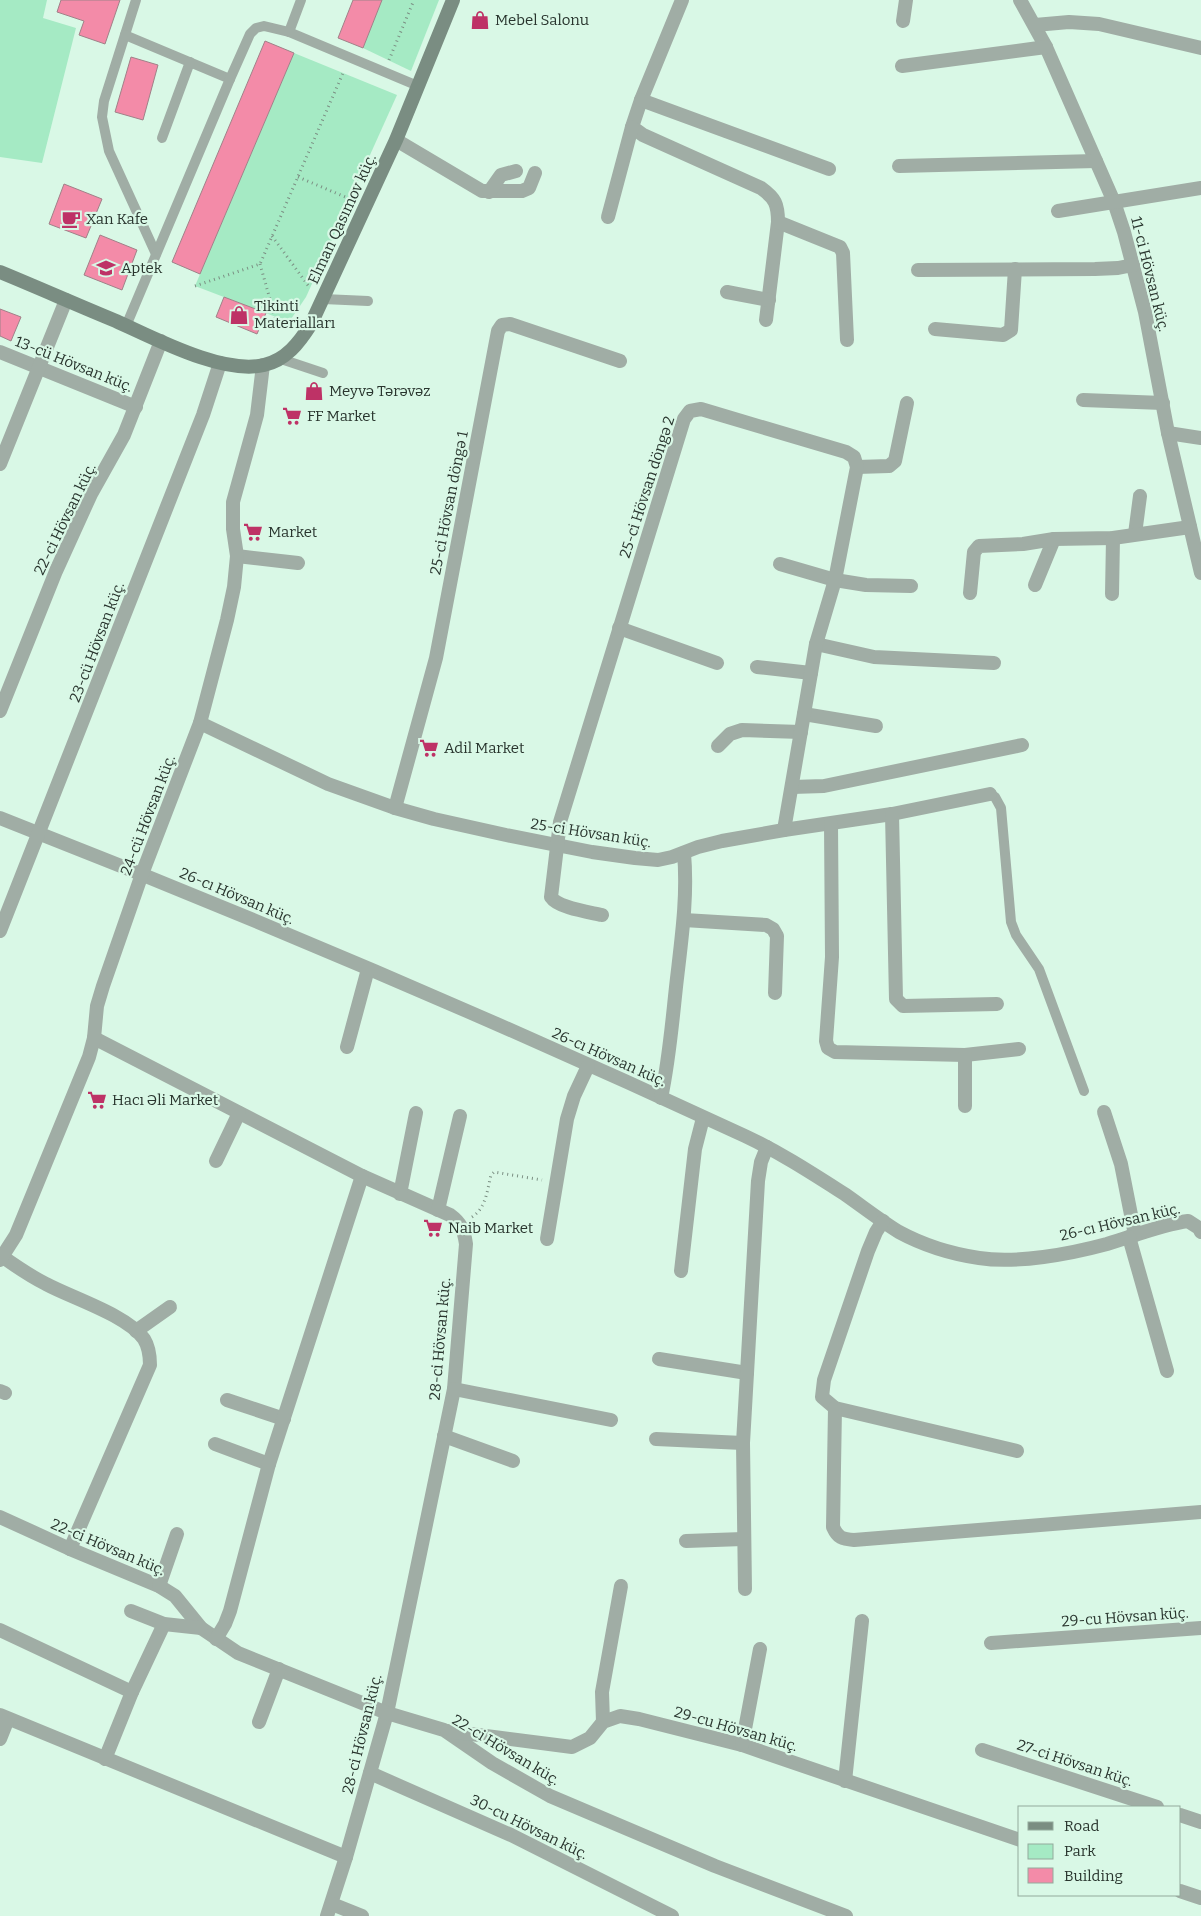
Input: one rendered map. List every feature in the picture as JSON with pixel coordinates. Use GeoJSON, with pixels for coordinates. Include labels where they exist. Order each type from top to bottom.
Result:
{"type":"FeatureCollection","features":[{"type":"Feature","properties":{"kind":"main road","name":"Elman Qasımov küç."},"geometry":{"type":"LineString","coordinates":[[0,272],[161,341],[220,363],[245,367],[263,365],[281,359],[302,338],[323,299],[396,140],[454,0]]}},
{"type":"Feature","properties":{"kind":"street"},"geometry":{"type":"LineString","coordinates":[[608,217],[641,100],[682,0]]}},
{"type":"Feature","properties":{"kind":"street"},"geometry":{"type":"LineString","coordinates":[[903,21],[906,0]]}},
{"type":"Feature","properties":{"kind":"street","name":"11-ci Hövsan küç."},"geometry":{"type":"LineString","coordinates":[[1020,0],[1046,47],[1114,202],[1145,312],[1168,433],[1201,573]]}},
{"type":"Feature","properties":{"kind":"street"},"geometry":{"type":"LineString","coordinates":[[1035,25],[1069,22],[1099,24],[1201,48]]}},
{"type":"Feature","properties":{"kind":"street"},"geometry":{"type":"LineString","coordinates":[[902,66],[1046,47]]}},
{"type":"Feature","properties":{"kind":"street"},"geometry":{"type":"LineString","coordinates":[[641,100],[829,169]]}},
{"type":"Feature","properties":{"kind":"street"},"geometry":{"type":"LineString","coordinates":[[632,127],[643,135],[761,188],[773,197],[778,212],[778,222],[766,320]]}},
{"type":"Feature","properties":{"kind":"street"},"geometry":{"type":"LineString","coordinates":[[396,140],[482,191],[522,191],[529,188],[535,172]]}},
{"type":"Feature","properties":{"kind":"street"},"geometry":{"type":"LineString","coordinates":[[899,166],[1096,161]]}},
{"type":"Feature","properties":{"kind":"street"},"geometry":{"type":"LineString","coordinates":[[489,192],[501,175],[516,171]]}},
{"type":"Feature","properties":{"kind":"street"},"geometry":{"type":"LineString","coordinates":[[1058,211],[1201,188]]}},
{"type":"Feature","properties":{"kind":"street"},"geometry":{"type":"LineString","coordinates":[[778,222],[840,247],[843,253],[847,340]]}},
{"type":"Feature","properties":{"kind":"street"},"geometry":{"type":"LineString","coordinates":[[918,270],[1110,268],[1133,265]]}},
{"type":"Feature","properties":{"kind":"street"},"geometry":{"type":"LineString","coordinates":[[935,329],[1003,335],[1011,330],[1015,269]]}},
{"type":"Feature","properties":{"kind":"street"},"geometry":{"type":"LineString","coordinates":[[728,292],[769,300]]}},
{"type":"Feature","properties":{"kind":"street"},"geometry":{"type":"LineString","coordinates":[[0,464],[66,300]]}},
{"type":"Feature","properties":{"kind":"street","name":"25-ci Hövsan döngə 1"},"geometry":{"type":"LineString","coordinates":[[395,808],[436,658],[498,331],[502,325],[510,324],[620,361]]}},
{"type":"Feature","properties":{"kind":"street","name":"22-ci Hövsan küç."},"geometry":{"type":"LineString","coordinates":[[0,711],[63,555],[91,494],[124,435],[161,341]]}},
{"type":"Feature","properties":{"kind":"street","name":"13-cü Hövsan küç."},"geometry":{"type":"LineString","coordinates":[[0,352],[136,407]]}},
{"type":"Feature","properties":{"kind":"street","name":"23-cü Hövsan küç."},"geometry":{"type":"LineString","coordinates":[[0,931],[40,834],[203,415],[220,363]]}},
{"type":"Feature","properties":{"kind":"street","name":"24-cü Hövsan küç."},"geometry":{"type":"LineString","coordinates":[[1,1257],[16,1235],[89,1057],[94,1038],[97,1006],[142,874],[200,723],[234,587],[237,556],[233,529],[234,502],[256,415],[263,365]]}},
{"type":"Feature","properties":{"kind":"street"},"geometry":{"type":"LineString","coordinates":[[1083,400],[1163,403]]}},
{"type":"Feature","properties":{"kind":"street"},"geometry":{"type":"LineString","coordinates":[[784,830],[816,644],[835,580],[857,467],[889,466],[895,461],[907,403]]}},
{"type":"Feature","properties":{"kind":"street","name":"25-ci Hövsan döngə 2"},"geometry":{"type":"LineString","coordinates":[[602,915],[554,902],[551,897],[560,822],[684,419],[690,411],[701,409],[846,452],[854,457],[857,467]]}},
{"type":"Feature","properties":{"kind":"street"},"geometry":{"type":"LineString","coordinates":[[1168,433],[1201,438]]}},
{"type":"Feature","properties":{"kind":"street"},"geometry":{"type":"LineString","coordinates":[[1135,534],[1140,496]]}},
{"type":"Feature","properties":{"kind":"street"},"geometry":{"type":"LineString","coordinates":[[970,593],[974,552],[979,546],[1023,544],[1054,539],[1114,538],[1190,526]]}},
{"type":"Feature","properties":{"kind":"street"},"geometry":{"type":"LineString","coordinates":[[1112,594],[1114,538]]}},
{"type":"Feature","properties":{"kind":"street"},"geometry":{"type":"LineString","coordinates":[[1035,585],[1054,539]]}},
{"type":"Feature","properties":{"kind":"street"},"geometry":{"type":"LineString","coordinates":[[237,556],[298,563]]}},
{"type":"Feature","properties":{"kind":"street"},"geometry":{"type":"LineString","coordinates":[[780,564],[835,580],[866,585],[911,586]]}},
{"type":"Feature","properties":{"kind":"street"},"geometry":{"type":"LineString","coordinates":[[619,628],[717,663]]}},
{"type":"Feature","properties":{"kind":"street"},"geometry":{"type":"LineString","coordinates":[[816,644],[874,657],[994,663]]}},
{"type":"Feature","properties":{"kind":"street"},"geometry":{"type":"LineString","coordinates":[[757,667],[811,673]]}},
{"type":"Feature","properties":{"kind":"street"},"geometry":{"type":"LineString","coordinates":[[804,714],[876,726]]}},
{"type":"Feature","properties":{"kind":"street","name":"25-ci Hövsan küç."},"geometry":{"type":"LineString","coordinates":[[200,723],[328,784],[395,808],[434,819],[557,846],[634,858],[658,860],[722,841],[892,814],[990,794]]}},
{"type":"Feature","properties":{"kind":"street"},"geometry":{"type":"LineString","coordinates":[[718,746],[730,734],[742,730],[801,732]]}},
{"type":"Feature","properties":{"kind":"street"},"geometry":{"type":"LineString","coordinates":[[792,787],[824,786],[1022,745]]}},
{"type":"Feature","properties":{"kind":"street"},"geometry":{"type":"LineString","coordinates":[[892,814],[896,999],[903,1006],[997,1004]]}},
{"type":"Feature","properties":{"kind":"street","name":"26-cı Hövsan küç."},"geometry":{"type":"LineString","coordinates":[[0,818],[142,874],[368,968],[767,1146],[804,1168],[900,1232],[952,1253],[1005,1260],[1040,1257],[1104,1245],[1173,1223],[1188,1221],[1199,1228],[1201,1232]]}},
{"type":"Feature","properties":{"kind":"street"},"geometry":{"type":"LineString","coordinates":[[831,824],[832,957],[826,1041],[828,1048],[835,1052],[965,1055],[1019,1050]]}},
{"type":"Feature","properties":{"kind":"street"},"geometry":{"type":"LineString","coordinates":[[661,1098],[666,1072],[684,920],[686,878],[684,853]]}},
{"type":"Feature","properties":{"kind":"street"},"geometry":{"type":"LineString","coordinates":[[684,920],[766,925],[774,929],[777,936],[775,993]]}},
{"type":"Feature","properties":{"kind":"street"},"geometry":{"type":"LineString","coordinates":[[347,1047],[368,968]]}},
{"type":"Feature","properties":{"kind":"street"},"geometry":{"type":"LineString","coordinates":[[94,1038],[362,1176],[450,1215],[460,1222]]}},
{"type":"Feature","properties":{"kind":"street"},"geometry":{"type":"LineString","coordinates":[[965,1055],[965,1106]]}},
{"type":"Feature","properties":{"kind":"street"},"geometry":{"type":"LineString","coordinates":[[547,1239],[567,1120],[574,1096],[588,1066]]}},
{"type":"Feature","properties":{"kind":"street"},"geometry":{"type":"LineString","coordinates":[[1104,1112],[1121,1164],[1132,1236],[1167,1371]]}},
{"type":"Feature","properties":{"kind":"street"},"geometry":{"type":"LineString","coordinates":[[216,1161],[239,1113]]}},
{"type":"Feature","properties":{"kind":"street"},"geometry":{"type":"LineString","coordinates":[[400,1194],[416,1113]]}},
{"type":"Feature","properties":{"kind":"street"},"geometry":{"type":"LineString","coordinates":[[438,1210],[460,1116]]}},
{"type":"Feature","properties":{"kind":"street"},"geometry":{"type":"LineString","coordinates":[[681,1271],[695,1149],[703,1118]]}},
{"type":"Feature","properties":{"kind":"street"},"geometry":{"type":"LineString","coordinates":[[745,1588],[742,1443],[758,1181],[761,1162],[767,1146]]}},
{"type":"Feature","properties":{"kind":"street"},"geometry":{"type":"LineString","coordinates":[[216,1639],[230,1611],[270,1464],[362,1176]]}},
{"type":"Feature","properties":{"kind":"street"},"geometry":{"type":"LineString","coordinates":[[883,1221],[868,1251],[824,1380],[822,1397],[836,1408],[1017,1452]]}},
{"type":"Feature","properties":{"kind":"street","name":"28-ci Hövsan küç."},"geometry":{"type":"LineString","coordinates":[[329,1910],[346,1857],[386,1713],[454,1389],[466,1244],[460,1222]]}},
{"type":"Feature","properties":{"kind":"street"},"geometry":{"type":"LineString","coordinates":[[1,1257],[44,1284],[118,1318],[144,1339],[149,1350],[150,1365],[70,1549]]}},
{"type":"Feature","properties":{"kind":"street"},"geometry":{"type":"LineString","coordinates":[[136,1331],[170,1307]]}},
{"type":"Feature","properties":{"kind":"street"},"geometry":{"type":"LineString","coordinates":[[659,1359],[747,1373]]}},
{"type":"Feature","properties":{"kind":"street"},"geometry":{"type":"LineString","coordinates":[[454,1389],[612,1420]]}},
{"type":"Feature","properties":{"kind":"street"},"geometry":{"type":"LineString","coordinates":[[227,1400],[284,1419]]}},
{"type":"Feature","properties":{"kind":"street"},"geometry":{"type":"LineString","coordinates":[[836,1408],[833,1528],[842,1540],[1049,1526],[1201,1512]]}},
{"type":"Feature","properties":{"kind":"street"},"geometry":{"type":"LineString","coordinates":[[444,1436],[513,1461]]}},
{"type":"Feature","properties":{"kind":"street"},"geometry":{"type":"LineString","coordinates":[[656,1439],[742,1443]]}},
{"type":"Feature","properties":{"kind":"street"},"geometry":{"type":"LineString","coordinates":[[214,1444],[270,1464]]}},
{"type":"Feature","properties":{"kind":"street","name":"22-ci Hövsan küç."},"geometry":{"type":"LineString","coordinates":[[0,1517],[159,1586],[175,1596],[201,1628],[238,1653],[386,1713],[444,1730],[492,1763],[550,1796],[715,1866],[846,1916]]}},
{"type":"Feature","properties":{"kind":"street"},"geometry":{"type":"LineString","coordinates":[[159,1586],[177,1534]]}},
{"type":"Feature","properties":{"kind":"street"},"geometry":{"type":"LineString","coordinates":[[686,1541],[743,1540]]}},
{"type":"Feature","properties":{"kind":"street"},"geometry":{"type":"LineString","coordinates":[[444,1730],[572,1747],[590,1738],[603,1722],[602,1692],[621,1586]]}},
{"type":"Feature","properties":{"kind":"street"},"geometry":{"type":"LineString","coordinates":[[131,1611],[164,1624],[201,1628]]}},
{"type":"Feature","properties":{"kind":"street"},"geometry":{"type":"LineString","coordinates":[[845,1781],[862,1621]]}},
{"type":"Feature","properties":{"kind":"street"},"geometry":{"type":"LineString","coordinates":[[105,1759],[132,1692],[164,1624]]}},
{"type":"Feature","properties":{"kind":"street","name":"29-cu Hövsan küç."},"geometry":{"type":"LineString","coordinates":[[991,1643],[1201,1628]]}},
{"type":"Feature","properties":{"kind":"street"},"geometry":{"type":"LineString","coordinates":[[0,1630],[132,1692]]}},
{"type":"Feature","properties":{"kind":"street"},"geometry":{"type":"LineString","coordinates":[[742,1745],[760,1649]]}},
{"type":"Feature","properties":{"kind":"street"},"geometry":{"type":"LineString","coordinates":[[260,1722],[279,1669]]}},
{"type":"Feature","properties":{"kind":"street","name":"29-cu Hövsan küç."},"geometry":{"type":"LineString","coordinates":[[603,1722],[620,1716],[639,1719],[742,1745],[1018,1839]]}},
{"type":"Feature","properties":{"kind":"street"},"geometry":{"type":"LineString","coordinates":[[0,1739],[4,1717],[346,1857]]}},
{"type":"Feature","properties":{"kind":"street","name":"27-ci Hövsan küç."},"geometry":{"type":"LineString","coordinates":[[982,1750],[1154,1806]]}},
{"type":"Feature","properties":{"kind":"street","name":"30-cu Hövsan küç."},"geometry":{"type":"LineString","coordinates":[[370,1773],[511,1835],[672,1916]]}},
{"type":"Feature","properties":{"kind":"street"},"geometry":{"type":"LineString","coordinates":[[1181,1815],[1201,1822]]}},
{"type":"Feature","properties":{"kind":"street"},"geometry":{"type":"LineString","coordinates":[[1181,1891],[1201,1898]]}},
{"type":"Feature","properties":{"kind":"street"},"geometry":{"type":"LineString","coordinates":[[329,1910],[362,1916]]}},
{"type":"Feature","properties":{"kind":"lane"},"geometry":{"type":"LineString","coordinates":[[136,0],[104,101],[102,117],[109,151],[156,254]]}},
{"type":"Feature","properties":{"kind":"lane"},"geometry":{"type":"LineString","coordinates":[[289,32],[302,0]]}},
{"type":"Feature","properties":{"kind":"lane"},"geometry":{"type":"LineString","coordinates":[[126,326],[230,79],[250,34],[256,28],[264,26],[289,32],[418,86]]}},
{"type":"Feature","properties":{"kind":"lane"},"geometry":{"type":"LineString","coordinates":[[126,35],[230,79]]}},
{"type":"Feature","properties":{"kind":"lane"},"geometry":{"type":"LineString","coordinates":[[162,138],[190,62]]}},
{"type":"Feature","properties":{"kind":"lane"},"geometry":{"type":"LineString","coordinates":[[323,299],[368,301]]}},
{"type":"Feature","properties":{"kind":"lane"},"geometry":{"type":"LineString","coordinates":[[281,359],[324,373]]}},
{"type":"Feature","properties":{"kind":"lane"},"geometry":{"type":"LineString","coordinates":[[990,794],[995,797],[1000,808],[1011,922],[1016,935],[1039,969],[1084,1091]]}},
{"type":"Feature","properties":{"kind":"path"},"geometry":{"type":"LineString","coordinates":[[389,60],[414,0]]}},
{"type":"Feature","properties":{"kind":"path"},"geometry":{"type":"LineString","coordinates":[[275,317],[260,264],[343,73]]}},
{"type":"Feature","properties":{"kind":"path"},"geometry":{"type":"LineString","coordinates":[[298,177],[350,199]]}},
{"type":"Feature","properties":{"kind":"path"},"geometry":{"type":"LineString","coordinates":[[272,236],[310,288]]}},
{"type":"Feature","properties":{"kind":"path"},"geometry":{"type":"LineString","coordinates":[[195,286],[260,264]]}},
{"type":"Feature","properties":{"kind":"path"},"geometry":{"type":"LineString","coordinates":[[460,1222],[472,1217],[483,1207],[491,1175],[494,1172],[557,1183]]}},
{"type":"Feature","properties":{"kind":"green space"},"geometry":{"type":"Polygon","coordinates":[[[0,0],[47,0],[43,18],[76,28],[42,163],[0,157],[0,0]]]}},
{"type":"Feature","properties":{"kind":"green space"},"geometry":{"type":"Polygon","coordinates":[[[382,0],[439,0],[411,71],[363,48],[382,0]]]}},
{"type":"Feature","properties":{"kind":"green space"},"geometry":{"type":"Polygon","coordinates":[[[294,53],[397,95],[306,297],[289,322],[195,286],[294,53]]]}},
{"type":"Feature","properties":{"kind":"building"},"geometry":{"type":"Polygon","coordinates":[[[61,0],[120,0],[105,44],[79,35],[84,21],[57,12],[61,0]]]}},
{"type":"Feature","properties":{"kind":"building"},"geometry":{"type":"Polygon","coordinates":[[[353,0],[382,0],[363,48],[338,38],[353,0]]]}},
{"type":"Feature","properties":{"kind":"building"},"geometry":{"type":"Polygon","coordinates":[[[265,41],[294,53],[200,274],[172,262],[265,41]]]}},
{"type":"Feature","properties":{"kind":"building"},"geometry":{"type":"Polygon","coordinates":[[[131,57],[158,65],[143,120],[115,112],[131,57]]]}},
{"type":"Feature","properties":{"kind":"building"},"geometry":{"type":"Polygon","coordinates":[[[64,184],[102,199],[86,238],[49,224],[64,184]]]}},
{"type":"Feature","properties":{"kind":"building"},"geometry":{"type":"Polygon","coordinates":[[[100,235],[137,250],[122,290],[84,275],[100,235]]]}},
{"type":"Feature","properties":{"kind":"building"},"geometry":{"type":"Polygon","coordinates":[[[224,297],[266,313],[257,334],[216,317],[224,297]]]}},
{"type":"Feature","properties":{"kind":"building"},"geometry":{"type":"Polygon","coordinates":[[[0,309],[21,317],[11,341],[0,336],[0,309]]]}},
{"type":"Feature","properties":{"kind":"place","name":"Mebel Salonu"},"geometry":{"type":"Point","coordinates":[480,20]}},
{"type":"Feature","properties":{"kind":"place","name":"Xan Kafe"},"geometry":{"type":"Point","coordinates":[71,219]}},
{"type":"Feature","properties":{"kind":"place","name":"Aptek"},"geometry":{"type":"Point","coordinates":[106,268]}},
{"type":"Feature","properties":{"kind":"place","name":"Tikinti Materialları"},"geometry":{"type":"Point","coordinates":[239,315]}},
{"type":"Feature","properties":{"kind":"place","name":"Meyvə Tərəvəz"},"geometry":{"type":"Point","coordinates":[314,391]}},
{"type":"Feature","properties":{"kind":"place","name":"FF Market"},"geometry":{"type":"Point","coordinates":[292,416]}},
{"type":"Feature","properties":{"kind":"place","name":"Market"},"geometry":{"type":"Point","coordinates":[253,532]}},
{"type":"Feature","properties":{"kind":"place","name":"Adil Market"},"geometry":{"type":"Point","coordinates":[429,748]}},
{"type":"Feature","properties":{"kind":"place","name":"Hacı Əli Market"},"geometry":{"type":"Point","coordinates":[97,1100]}},
{"type":"Feature","properties":{"kind":"place","name":"Naib Market"},"geometry":{"type":"Point","coordinates":[433,1228]}}]}
